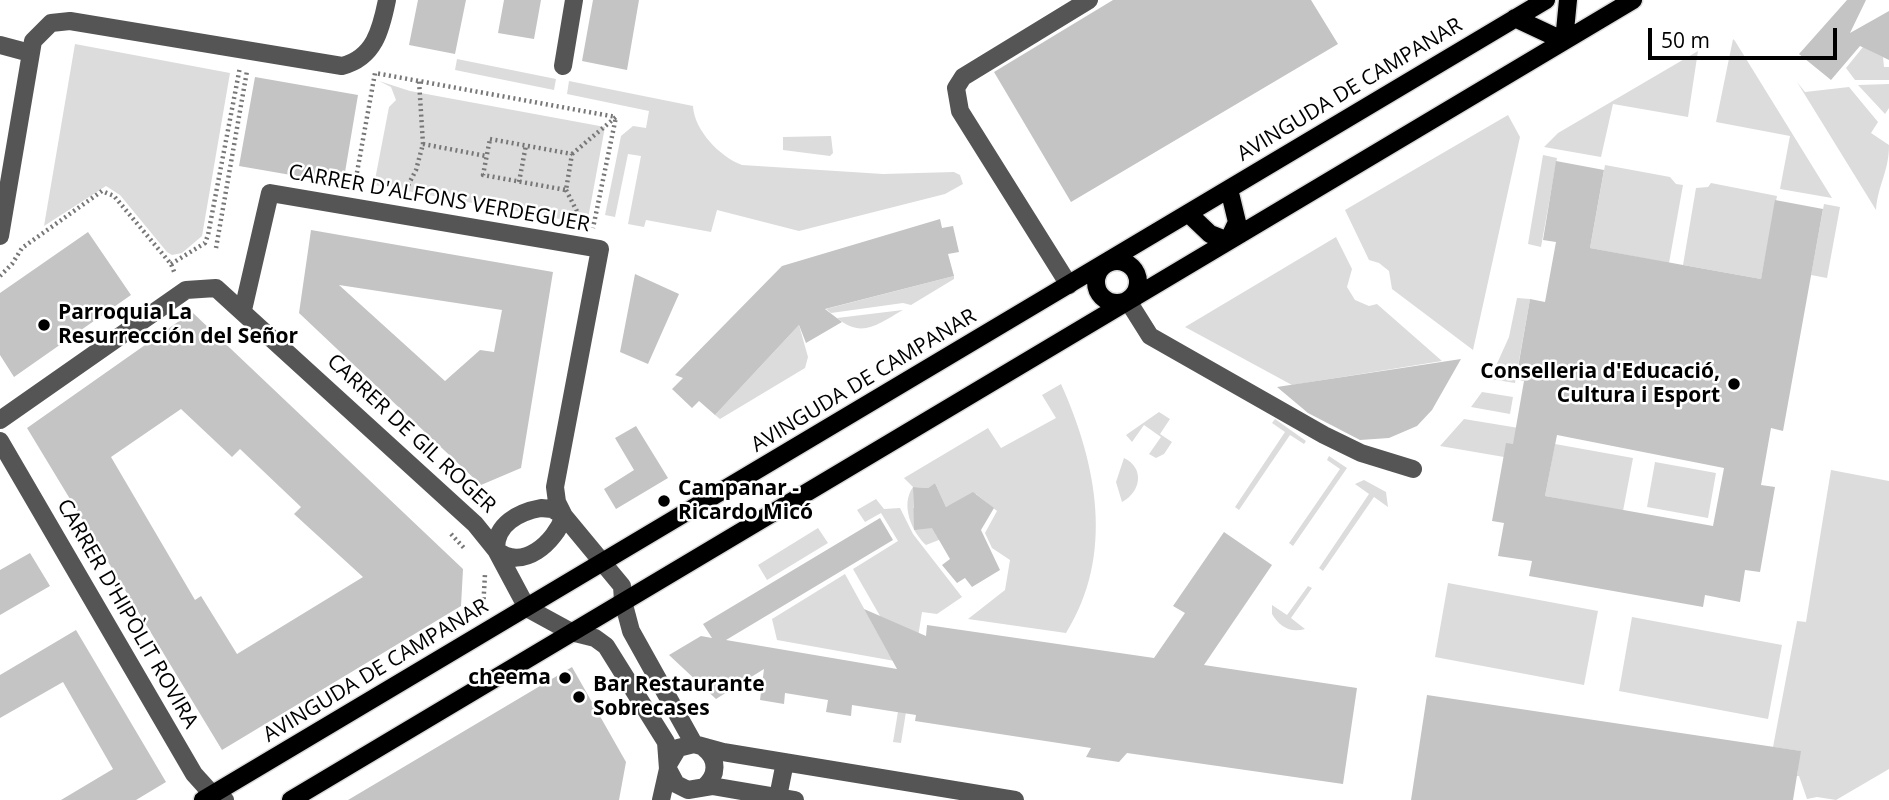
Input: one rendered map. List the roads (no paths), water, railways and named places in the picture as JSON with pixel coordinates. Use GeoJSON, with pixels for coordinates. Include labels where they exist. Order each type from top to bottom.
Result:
{"type":"FeatureCollection","features":[{"type":"Feature","properties":{"kind":"main road","name":"AVINGUDA DE CAMPANAR"},"geometry":{"type":"LineString","coordinates":[[214,798],[527,608],[1546,0]]}},
{"type":"Feature","properties":{"kind":"main road"},"geometry":{"type":"LineString","coordinates":[[1564,41],[1568,0]]}},
{"type":"Feature","properties":{"kind":"main road"},"geometry":{"type":"LineString","coordinates":[[290,800],[1633,0]]}},
{"type":"Feature","properties":{"kind":"main road"},"geometry":{"type":"LineString","coordinates":[[1515,18],[1564,41]]}},
{"type":"Feature","properties":{"kind":"main road"},"geometry":{"type":"LineString","coordinates":[[1228,242],[1237,222],[1229,189]]}},
{"type":"Feature","properties":{"kind":"main road"},"geometry":{"type":"LineString","coordinates":[[1189,214],[1210,234],[1228,242]]}},
{"type":"Feature","properties":{"kind":"main road"},"geometry":{"type":"LineString","coordinates":[[1126,262],[1136,271],[1139,284],[1128,301],[1106,300],[1097,289],[1097,274],[1106,263],[1126,262]]}},
{"type":"Feature","properties":{"kind":"street"},"geometry":{"type":"LineString","coordinates":[[0,236],[30,52],[33,41],[51,23],[71,21],[248,62],[342,66],[361,59],[381,30],[387,0]]}},
{"type":"Feature","properties":{"kind":"street"},"geometry":{"type":"LineString","coordinates":[[563,66],[574,0]]}},
{"type":"Feature","properties":{"kind":"street"},"geometry":{"type":"LineString","coordinates":[[1069,285],[960,111],[957,88],[963,77],[1089,0]]}},
{"type":"Feature","properties":{"kind":"street"},"geometry":{"type":"LineString","coordinates":[[0,45],[30,52]]}},
{"type":"Feature","properties":{"kind":"street","name":"CARRER D'ALFONS VERDEGUER"},"geometry":{"type":"LineString","coordinates":[[243,310],[270,193],[600,249],[555,487],[564,516]]}},
{"type":"Feature","properties":{"kind":"street","name":"CARRER DE GIL ROGER"},"geometry":{"type":"LineString","coordinates":[[0,420],[186,290],[216,288],[457,505],[496,550],[527,608]]}},
{"type":"Feature","properties":{"kind":"street"},"geometry":{"type":"LineString","coordinates":[[1128,301],[1150,336],[1324,435],[1361,453],[1413,469]]}},
{"type":"Feature","properties":{"kind":"street","name":"CARRER D'HIPÒLIT ROVIRA"},"geometry":{"type":"LineString","coordinates":[[0,441],[194,774],[214,798]]}},
{"type":"Feature","properties":{"kind":"street"},"geometry":{"type":"LineString","coordinates":[[564,516],[553,537],[534,552],[512,559],[496,550],[495,541],[501,529],[526,511],[552,509],[564,516],[622,586],[631,631],[699,746],[710,753],[715,765],[713,777],[701,791]]}},
{"type":"Feature","properties":{"kind":"street"},"geometry":{"type":"LineString","coordinates":[[527,608],[571,632],[595,638],[606,646],[660,729],[666,742],[671,778],[681,788],[786,799],[785,762]]}},
{"type":"Feature","properties":{"kind":"street"},"geometry":{"type":"LineString","coordinates":[[661,800],[668,766],[678,748],[699,746],[1015,800]]}},
{"type":"Feature","properties":{"kind":"place","name":"Parroquia La Resurrección del Señor"},"geometry":{"type":"Point","coordinates":[44,325]}},
{"type":"Feature","properties":{"kind":"place","name":"Conselleria d'Educació, Cultura i Esport"},"geometry":{"type":"Point","coordinates":[1734,384]}},
{"type":"Feature","properties":{"kind":"place","name":"Campanar - Ricardo Micó"},"geometry":{"type":"Point","coordinates":[664,501]}},
{"type":"Feature","properties":{"kind":"place","name":"cheema"},"geometry":{"type":"Point","coordinates":[565,678]}},
{"type":"Feature","properties":{"kind":"place","name":"Bar Restaurante Sobrecases"},"geometry":{"type":"Point","coordinates":[579,697]}}]}
